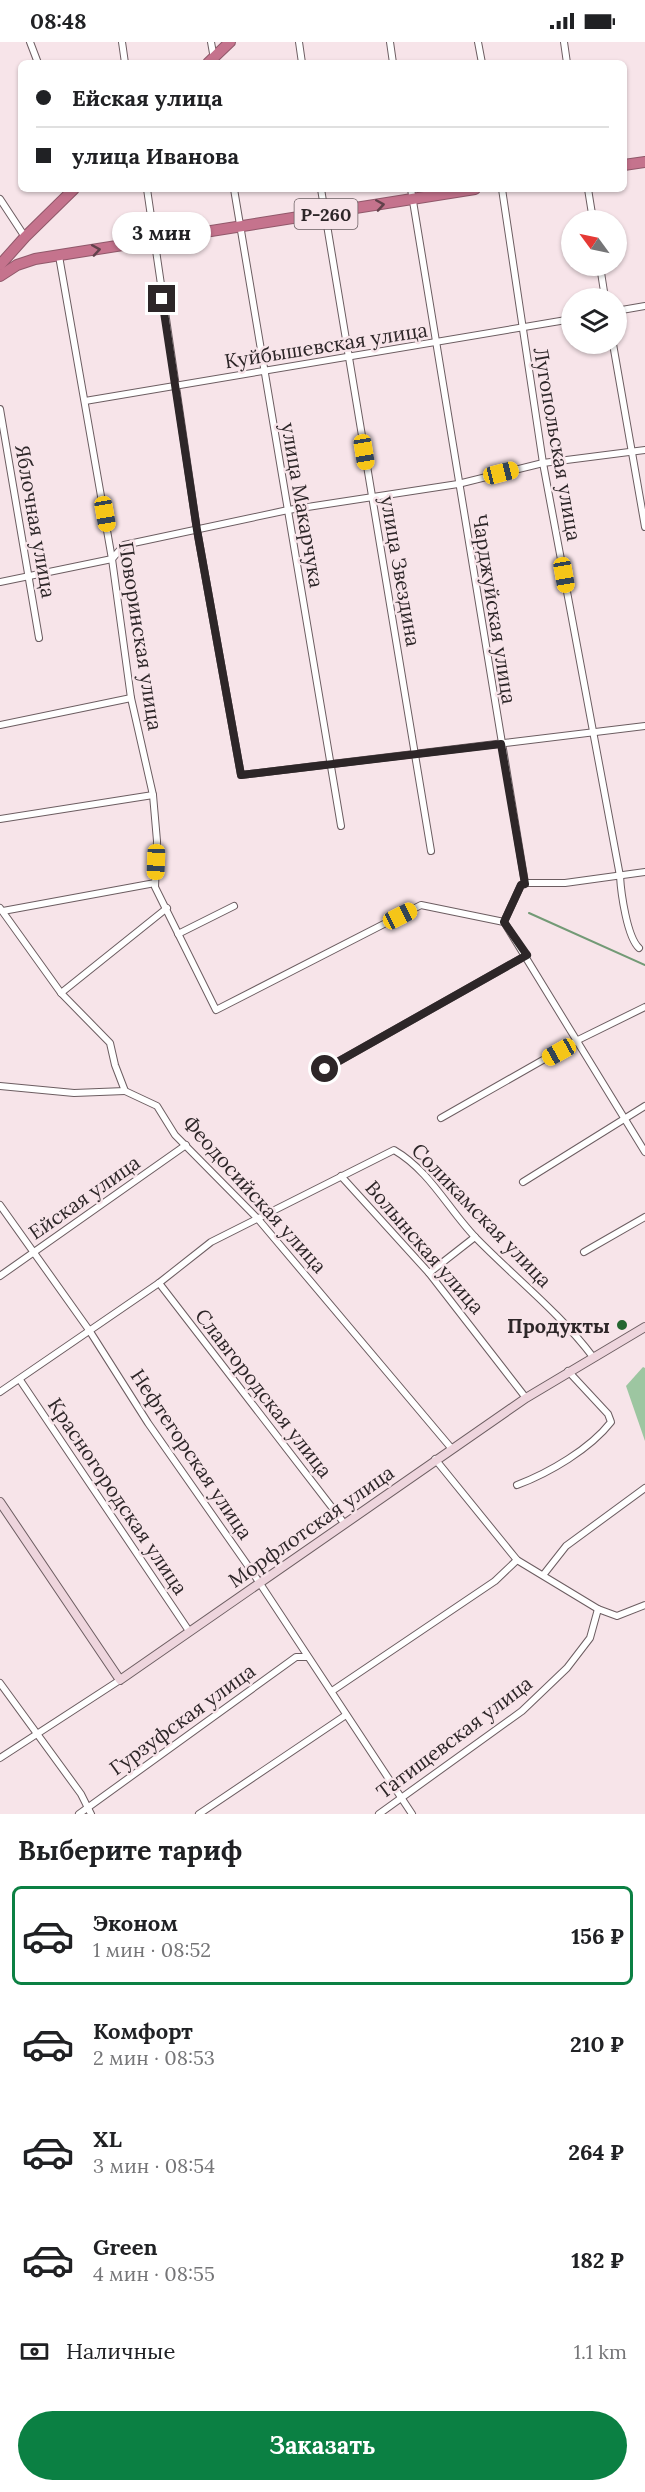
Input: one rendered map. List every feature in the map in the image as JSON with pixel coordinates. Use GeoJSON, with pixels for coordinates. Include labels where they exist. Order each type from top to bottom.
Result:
{"type":"FeatureCollection","features":[{"type":"Feature","properties":{"kind":"highway"},"geometry":{"type":"LineString","coordinates":[[213,60],[231,42]]}},
{"type":"Feature","properties":{"kind":"highway"},"geometry":{"type":"LineString","coordinates":[[627,165],[645,162]]}},
{"type":"Feature","properties":{"kind":"highway"},"geometry":{"type":"LineString","coordinates":[[0,265],[71,192]]}},
{"type":"Feature","properties":{"kind":"highway","name":"Р-260"},"geometry":{"type":"LineString","coordinates":[[0,276],[17,265],[35,259],[325,214],[412,194],[437,192]]}},
{"type":"Feature","properties":{"kind":"highway"},"geometry":{"type":"LineString","coordinates":[[24,238],[23,250],[35,259]]}},
{"type":"Feature","properties":{"kind":"street"},"geometry":{"type":"LineString","coordinates":[[30,42],[37,60]]}},
{"type":"Feature","properties":{"kind":"street"},"geometry":{"type":"LineString","coordinates":[[122,42],[125,60]]}},
{"type":"Feature","properties":{"kind":"street"},"geometry":{"type":"LineString","coordinates":[[211,42],[212,60]]}},
{"type":"Feature","properties":{"kind":"street"},"geometry":{"type":"LineString","coordinates":[[299,42],[302,60]]}},
{"type":"Feature","properties":{"kind":"street"},"geometry":{"type":"LineString","coordinates":[[390,42],[393,60]]}},
{"type":"Feature","properties":{"kind":"street"},"geometry":{"type":"LineString","coordinates":[[478,42],[481,60]]}},
{"type":"Feature","properties":{"kind":"street"},"geometry":{"type":"LineString","coordinates":[[564,42],[567,60]]}},
{"type":"Feature","properties":{"kind":"street"},"geometry":{"type":"LineString","coordinates":[[147,192],[197,530],[241,775],[645,726]]}},
{"type":"Feature","properties":{"kind":"street","name":"улица Макарчука"},"geometry":{"type":"LineString","coordinates":[[234,192],[341,826]]}},
{"type":"Feature","properties":{"kind":"street","name":"улица Звездина"},"geometry":{"type":"LineString","coordinates":[[321,192],[417,755],[431,851]]}},
{"type":"Feature","properties":{"kind":"street","name":"Лугопольская улица"},"geometry":{"type":"LineString","coordinates":[[502,192],[543,463],[620,876],[621,900],[630,922],[630,933],[639,948]]}},
{"type":"Feature","properties":{"kind":"street"},"geometry":{"type":"LineString","coordinates":[[588,192],[591,210]]}},
{"type":"Feature","properties":{"kind":"street","name":"Чарджуйская улица"},"geometry":{"type":"LineString","coordinates":[[412,194],[525,884]]}},
{"type":"Feature","properties":{"kind":"street"},"geometry":{"type":"LineString","coordinates":[[0,199],[24,238]]}},
{"type":"Feature","properties":{"kind":"street","name":"Поворинская улица"},"geometry":{"type":"LineString","coordinates":[[59,256],[112,560],[131,698],[153,795],[157,841],[155,883],[216,1010],[421,905],[504,922]]}},
{"type":"Feature","properties":{"kind":"street"},"geometry":{"type":"LineString","coordinates":[[627,309],[645,306]]}},
{"type":"Feature","properties":{"kind":"street","name":"Куйбышевская улица"},"geometry":{"type":"LineString","coordinates":[[85,401],[561,321]]}},
{"type":"Feature","properties":{"kind":"street"},"geometry":{"type":"LineString","coordinates":[[615,354],[645,527]]}},
{"type":"Feature","properties":{"kind":"street","name":"Яблочная улица"},"geometry":{"type":"LineString","coordinates":[[0,409],[39,638]]}},
{"type":"Feature","properties":{"kind":"street"},"geometry":{"type":"LineString","coordinates":[[0,582],[112,560],[124,545],[288,510],[372,499],[458,484],[543,463],[645,450]]}},
{"type":"Feature","properties":{"kind":"street"},"geometry":{"type":"LineString","coordinates":[[0,725],[131,698]]}},
{"type":"Feature","properties":{"kind":"street"},"geometry":{"type":"LineString","coordinates":[[0,819],[153,795]]}},
{"type":"Feature","properties":{"kind":"street"},"geometry":{"type":"LineString","coordinates":[[645,873],[565,883],[521,885],[504,922],[527,955],[645,1152]]}},
{"type":"Feature","properties":{"kind":"street"},"geometry":{"type":"LineString","coordinates":[[0,1086],[74,1093],[125,1091],[110,1043],[61,993],[1,909],[155,883]]}},
{"type":"Feature","properties":{"kind":"street"},"geometry":{"type":"LineString","coordinates":[[178,934],[234,906]]}},
{"type":"Feature","properties":{"kind":"street"},"geometry":{"type":"LineString","coordinates":[[61,993],[167,908]]}},
{"type":"Feature","properties":{"kind":"street"},"geometry":{"type":"LineString","coordinates":[[325,1069],[527,955]]}},
{"type":"Feature","properties":{"kind":"street"},"geometry":{"type":"LineString","coordinates":[[441,1118],[578,1040],[645,1007]]}},
{"type":"Feature","properties":{"kind":"street","name":"Феодосийская улица"},"geometry":{"type":"LineString","coordinates":[[125,1091],[157,1106],[175,1134],[258,1219],[452,1449]]}},
{"type":"Feature","properties":{"kind":"street"},"geometry":{"type":"LineString","coordinates":[[523,1182],[623,1117],[645,1106]]}},
{"type":"Feature","properties":{"kind":"street","name":"Ейская улица"},"geometry":{"type":"LineString","coordinates":[[0,1276],[186,1145]]}},
{"type":"Feature","properties":{"kind":"street","name":"Соликамская улица"},"geometry":{"type":"LineString","coordinates":[[341,1176],[394,1150],[410,1159],[475,1237],[531,1288],[593,1357]]}},
{"type":"Feature","properties":{"kind":"street"},"geometry":{"type":"LineString","coordinates":[[0,1392],[159,1283],[212,1242],[341,1176]]}},
{"type":"Feature","properties":{"kind":"street","name":"Волынская улица"},"geometry":{"type":"LineString","coordinates":[[341,1176],[429,1274],[526,1398]]}},
{"type":"Feature","properties":{"kind":"street","name":"Нефтегорская улица"},"geometry":{"type":"LineString","coordinates":[[0,1205],[89,1330],[148,1422],[260,1583],[412,1814]]}},
{"type":"Feature","properties":{"kind":"street"},"geometry":{"type":"LineString","coordinates":[[584,1252],[645,1217]]}},
{"type":"Feature","properties":{"kind":"street"},"geometry":{"type":"LineString","coordinates":[[429,1274],[475,1237]]}},
{"type":"Feature","properties":{"kind":"street","name":"Славгородская улица"},"geometry":{"type":"LineString","coordinates":[[159,1283],[344,1523]]}},
{"type":"Feature","properties":{"kind":"street","name":"Морфлотская улица"},"geometry":{"type":"LineString","coordinates":[[0,1758],[120,1680],[435,1459],[526,1398],[645,1327]]}},
{"type":"Feature","properties":{"kind":"street"},"geometry":{"type":"LineString","coordinates":[[517,1485],[532,1479],[588,1444],[610,1422],[608,1414],[568,1371]]}},
{"type":"Feature","properties":{"kind":"street","name":"Красногородская улица"},"geometry":{"type":"LineString","coordinates":[[20,1380],[189,1631]]}},
{"type":"Feature","properties":{"kind":"street"},"geometry":{"type":"LineString","coordinates":[[435,1459],[517,1560],[544,1574],[598,1609],[616,1616],[645,1605]]}},
{"type":"Feature","properties":{"kind":"street"},"geometry":{"type":"LineString","coordinates":[[544,1574],[566,1546],[645,1488]]}},
{"type":"Feature","properties":{"kind":"street"},"geometry":{"type":"LineString","coordinates":[[0,1502],[120,1680]]}},
{"type":"Feature","properties":{"kind":"street"},"geometry":{"type":"LineString","coordinates":[[332,1691],[495,1581],[517,1560]]}},
{"type":"Feature","properties":{"kind":"street","name":"Татищевская улица"},"geometry":{"type":"LineString","coordinates":[[379,1814],[522,1711],[567,1668],[591,1638],[598,1609]]}},
{"type":"Feature","properties":{"kind":"street","name":"Гурзуфская улица"},"geometry":{"type":"LineString","coordinates":[[79,1814],[89,1811],[296,1657],[307,1657]]}},
{"type":"Feature","properties":{"kind":"street"},"geometry":{"type":"LineString","coordinates":[[0,1683],[81,1794],[89,1811]]}},
{"type":"Feature","properties":{"kind":"street"},"geometry":{"type":"LineString","coordinates":[[199,1814],[346,1715]]}},
{"type":"Feature","properties":{"kind":"green space"},"geometry":{"type":"Polygon","coordinates":[[[643,1367],[645,1368],[645,1441],[626,1386],[643,1367]]]}},
{"type":"Feature","properties":{"kind":"waterway"},"geometry":{"type":"LineString","coordinates":[[529,913],[645,965]]}},
{"type":"Feature","properties":{"kind":"place","name":"Продукты"},"geometry":{"type":"Point","coordinates":[622,1325]}},
{"type":"Feature","properties":{"kind":"route"},"geometry":{"type":"LineString","coordinates":[[162,299],[197,530],[241,775],[501,744],[525,884],[521,885],[504,922],[527,955],[325,1069]]}}]}
